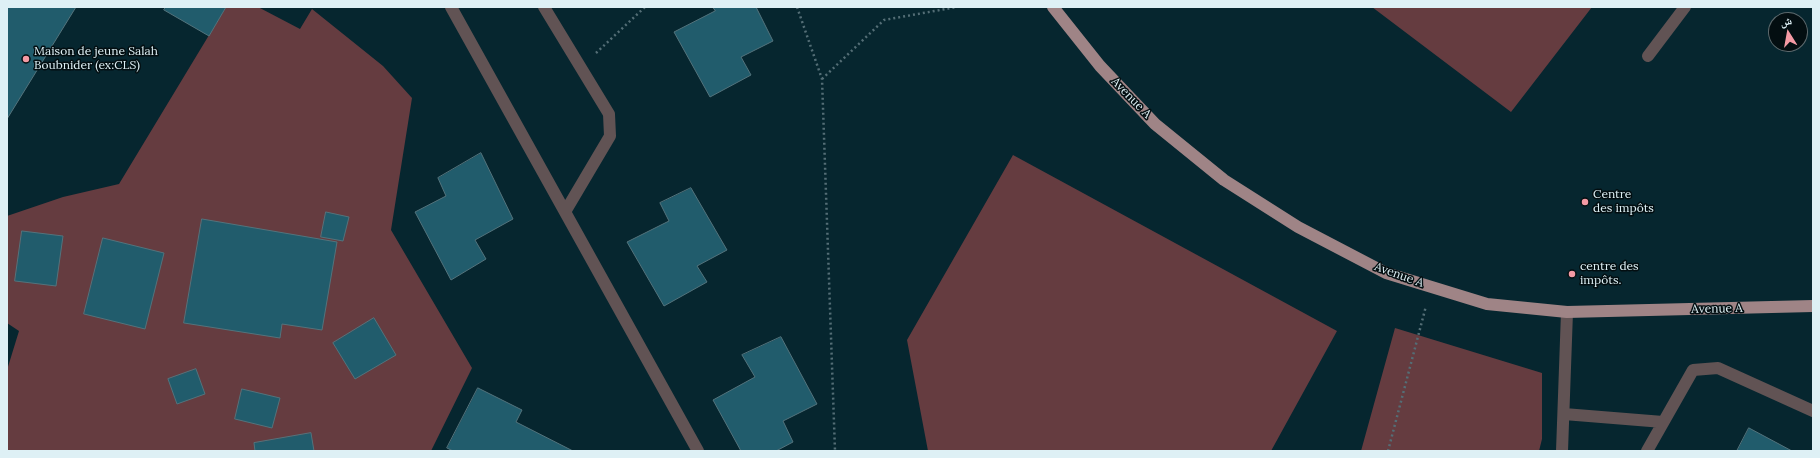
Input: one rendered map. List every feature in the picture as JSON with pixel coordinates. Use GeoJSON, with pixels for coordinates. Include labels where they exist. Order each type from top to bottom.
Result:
{"type":"FeatureCollection","features":[{"type":"Feature","properties":{"kind":"main road","name":"Avenue A"},"geometry":{"type":"LineString","coordinates":[[1053,7],[1100,66],[1155,124],[1224,180],[1298,228],[1386,273],[1487,304],[1567,312],[1813,306]]}},
{"type":"Feature","properties":{"kind":"street"},"geometry":{"type":"LineString","coordinates":[[451,7],[698,451]]}},
{"type":"Feature","properties":{"kind":"street"},"geometry":{"type":"LineString","coordinates":[[544,7],[608,114],[610,136],[565,212]]}},
{"type":"Feature","properties":{"kind":"street"},"geometry":{"type":"LineString","coordinates":[[1648,56],[1684,7]]}},
{"type":"Feature","properties":{"kind":"street"},"geometry":{"type":"LineString","coordinates":[[1562,451],[1567,312]]}},
{"type":"Feature","properties":{"kind":"street"},"geometry":{"type":"LineString","coordinates":[[1647,451],[1693,370],[1718,368],[1813,411]]}},
{"type":"Feature","properties":{"kind":"street"},"geometry":{"type":"LineString","coordinates":[[1564,414],[1663,422]]}},
{"type":"Feature","properties":{"kind":"path"},"geometry":{"type":"LineString","coordinates":[[580,68],[645,7]]}},
{"type":"Feature","properties":{"kind":"path"},"geometry":{"type":"LineString","coordinates":[[797,7],[822,79],[835,451]]}},
{"type":"Feature","properties":{"kind":"path"},"geometry":{"type":"LineString","coordinates":[[822,79],[884,20],[957,7]]}},
{"type":"Feature","properties":{"kind":"path"},"geometry":{"type":"LineString","coordinates":[[1388,451],[1432,287]]}},
{"type":"Feature","properties":{"kind":"shaded area"},"geometry":{"type":"Polygon","coordinates":[[[226,7],[258,7],[300,29],[312,9],[383,66],[412,98],[391,230],[472,368],[431,451],[7,451],[7,370],[19,331],[7,323],[7,216],[63,197],[119,184],[226,7]]]}},
{"type":"Feature","properties":{"kind":"shaded area"},"geometry":{"type":"Polygon","coordinates":[[[1372,7],[1592,7],[1511,112],[1372,7]]]}},
{"type":"Feature","properties":{"kind":"shaded area"},"geometry":{"type":"Polygon","coordinates":[[[1013,155],[1337,331],[1271,451],[928,451],[907,340],[1013,155]]]}},
{"type":"Feature","properties":{"kind":"shaded area"},"geometry":{"type":"Polygon","coordinates":[[[1395,328],[1542,373],[1542,439],[1539,451],[1361,451],[1395,328]]]}},
{"type":"Feature","properties":{"kind":"building","name":"Maison de jeune Salah Boubnider (ex:CLS)"},"geometry":{"type":"Polygon","coordinates":[[[7,7],[76,7],[7,119],[7,7]]]}},
{"type":"Feature","properties":{"kind":"building"},"geometry":{"type":"Polygon","coordinates":[[[166,7],[226,7],[209,36],[164,10],[166,7]]]}},
{"type":"Feature","properties":{"kind":"building"},"geometry":{"type":"Polygon","coordinates":[[[713,7],[756,7],[773,41],[741,57],[751,75],[710,97],[674,32],[715,11],[713,7]]]}},
{"type":"Feature","properties":{"kind":"building"},"geometry":{"type":"Polygon","coordinates":[[[481,153],[513,219],[475,240],[486,259],[451,280],[415,212],[446,196],[438,178],[481,153]]]}},
{"type":"Feature","properties":{"kind":"building"},"geometry":{"type":"Polygon","coordinates":[[[691,188],[727,250],[697,266],[707,282],[664,306],[627,242],[669,221],[660,203],[691,188]]]}},
{"type":"Feature","properties":{"kind":"building"},"geometry":{"type":"Polygon","coordinates":[[[326,212],[349,217],[343,241],[321,237],[326,212]]]}},
{"type":"Feature","properties":{"kind":"building"},"geometry":{"type":"Polygon","coordinates":[[[202,219],[337,242],[322,330],[282,324],[280,338],[184,323],[202,219]]]}},
{"type":"Feature","properties":{"kind":"building"},"geometry":{"type":"Polygon","coordinates":[[[22,231],[63,236],[56,286],[15,281],[22,231]]]}},
{"type":"Feature","properties":{"kind":"building"},"geometry":{"type":"Polygon","coordinates":[[[103,238],[164,253],[145,329],[84,314],[103,238]]]}},
{"type":"Feature","properties":{"kind":"building"},"geometry":{"type":"Polygon","coordinates":[[[374,318],[396,355],[355,379],[333,343],[374,318]]]}},
{"type":"Feature","properties":{"kind":"building"},"geometry":{"type":"Polygon","coordinates":[[[781,337],[817,404],[783,421],[793,442],[776,451],[741,451],[713,400],[755,377],[742,355],[781,337]]]}},
{"type":"Feature","properties":{"kind":"building"},"geometry":{"type":"Polygon","coordinates":[[[196,369],[205,394],[177,404],[168,379],[196,369]]]}},
{"type":"Feature","properties":{"kind":"building"},"geometry":{"type":"Polygon","coordinates":[[[478,388],[522,410],[516,422],[573,451],[453,451],[447,448],[478,388]]]}},
{"type":"Feature","properties":{"kind":"building"},"geometry":{"type":"Polygon","coordinates":[[[242,389],[280,398],[272,428],[235,419],[242,389]]]}},
{"type":"Feature","properties":{"kind":"building"},"geometry":{"type":"Polygon","coordinates":[[[1749,428],[1792,451],[1737,451],[1749,428]]]}},
{"type":"Feature","properties":{"kind":"building"},"geometry":{"type":"Polygon","coordinates":[[[311,433],[314,451],[255,451],[254,443],[311,433]]]}},
{"type":"Feature","properties":{"kind":"place","name":"Maison de jeune Salah Boubnider (ex:CLS)"},"geometry":{"type":"Point","coordinates":[26,59]}},
{"type":"Feature","properties":{"kind":"place","name":"Centre des impôts"},"geometry":{"type":"Point","coordinates":[1585,202]}},
{"type":"Feature","properties":{"kind":"place","name":"centre des impôts."},"geometry":{"type":"Point","coordinates":[1572,274]}}]}
